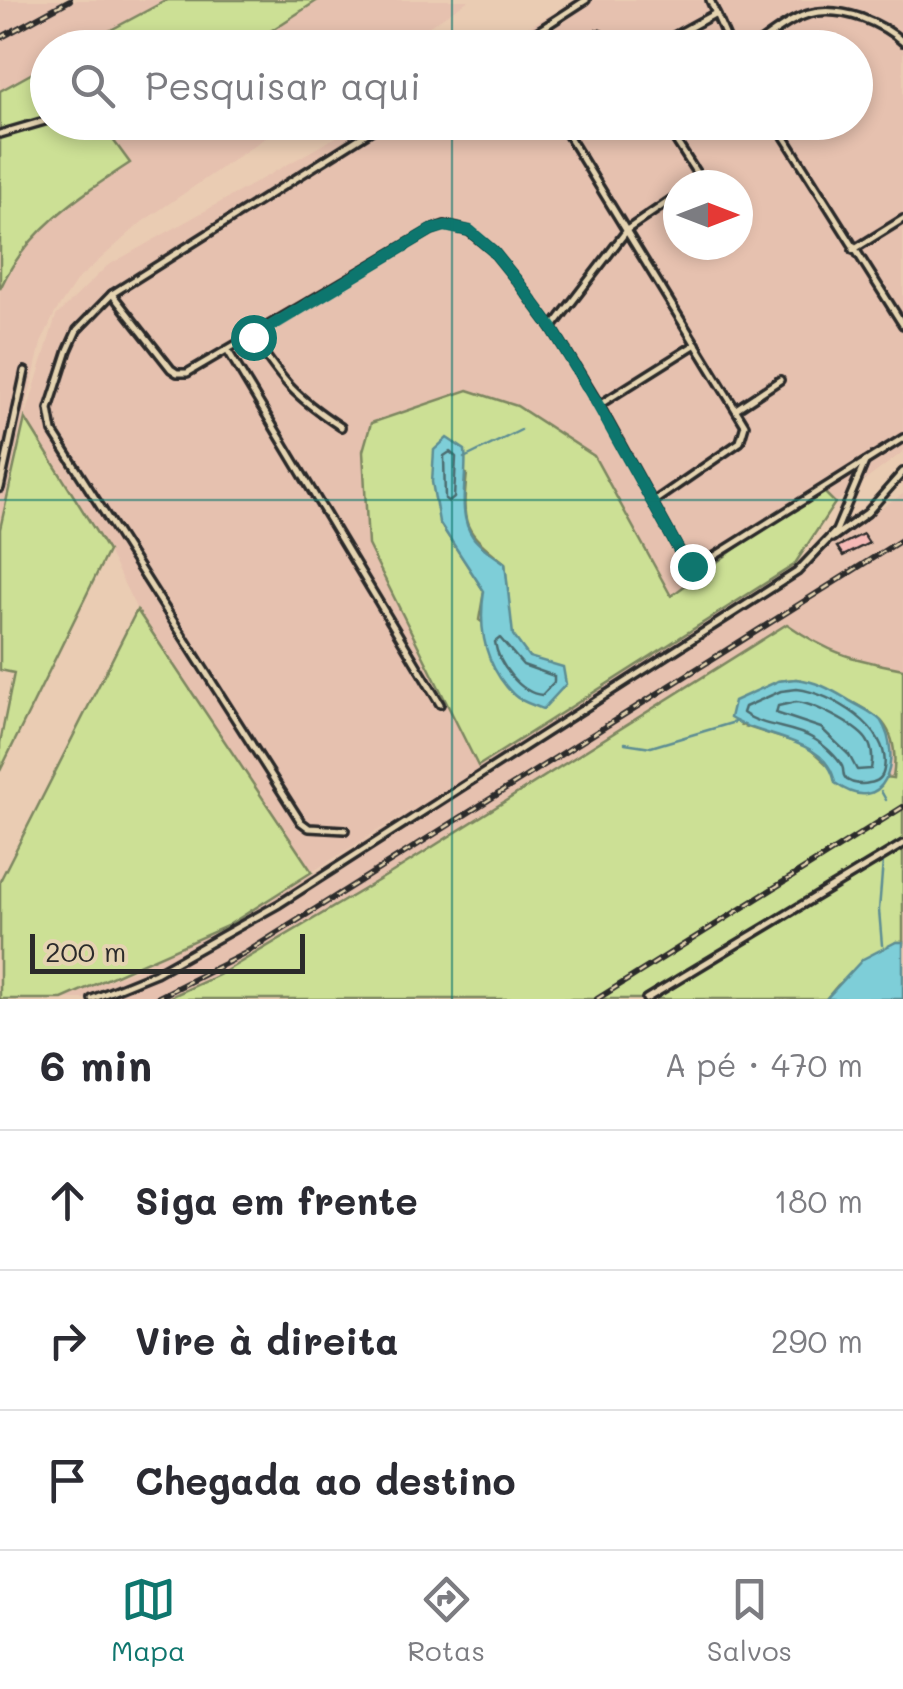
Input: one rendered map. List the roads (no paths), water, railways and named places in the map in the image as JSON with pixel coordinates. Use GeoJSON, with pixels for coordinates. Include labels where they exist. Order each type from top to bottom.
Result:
{"type":"FeatureCollection","features":[{"type":"Feature","properties":{"kind":"lane"},"geometry":{"type":"LineString","coordinates":[[539,30],[586,0]]}},
{"type":"Feature","properties":{"kind":"lane"},"geometry":{"type":"LineString","coordinates":[[710,0],[724,30]]}},
{"type":"Feature","properties":{"kind":"lane"},"geometry":{"type":"LineString","coordinates":[[780,30],[804,14],[838,10],[876,23],[903,42]]}},
{"type":"Feature","properties":{"kind":"lane"},"geometry":{"type":"LineString","coordinates":[[684,30],[716,12]]}},
{"type":"Feature","properties":{"kind":"lane"},"geometry":{"type":"LineString","coordinates":[[0,134],[30,125]]}},
{"type":"Feature","properties":{"kind":"lane"},"geometry":{"type":"LineString","coordinates":[[345,830],[309,828],[300,822],[53,432],[49,409],[77,330],[112,294],[356,140]]}},
{"type":"Feature","properties":{"kind":"lane"},"geometry":{"type":"LineString","coordinates":[[571,140],[745,425],[740,442],[653,502]]}},
{"type":"Feature","properties":{"kind":"lane"},"geometry":{"type":"LineString","coordinates":[[675,140],[694,170]]}},
{"type":"Feature","properties":{"kind":"lane"},"geometry":{"type":"LineString","coordinates":[[786,140],[903,325]]}},
{"type":"Feature","properties":{"kind":"lane"},"geometry":{"type":"LineString","coordinates":[[552,328],[628,229],[663,206]]}},
{"type":"Feature","properties":{"kind":"lane"},"geometry":{"type":"LineString","coordinates":[[853,250],[903,219]]}},
{"type":"Feature","properties":{"kind":"lane"},"geometry":{"type":"LineString","coordinates":[[112,294],[176,373],[186,373],[228,352],[431,230],[458,226],[480,238],[552,328],[686,562],[692,566],[702,564],[903,438]]}},
{"type":"Feature","properties":{"kind":"lane"},"geometry":{"type":"LineString","coordinates":[[253,337],[286,386],[341,427]]}},
{"type":"Feature","properties":{"kind":"lane"},"geometry":{"type":"LineString","coordinates":[[598,405],[696,344]]}},
{"type":"Feature","properties":{"kind":"lane"},"geometry":{"type":"LineString","coordinates":[[228,352],[440,704]]}},
{"type":"Feature","properties":{"kind":"lane"},"geometry":{"type":"LineString","coordinates":[[0,488],[25,371]]}},
{"type":"Feature","properties":{"kind":"lane"},"geometry":{"type":"LineString","coordinates":[[736,409],[780,380]]}},
{"type":"Feature","properties":{"kind":"lane"},"geometry":{"type":"LineString","coordinates":[[830,540],[844,518],[865,462]]}},
{"type":"Feature","properties":{"kind":"lane"},"geometry":{"type":"LineString","coordinates":[[92,999],[179,961],[279,904],[784,581],[867,513],[903,472]]}},
{"type":"Feature","properties":{"kind":"lane"},"geometry":{"type":"LineString","coordinates":[[646,999],[903,844]]}},
{"type":"Feature","properties":{"kind":"water"},"geometry":{"type":"Polygon","coordinates":[[[447,438],[465,450],[464,506],[468,528],[480,544],[505,563],[513,635],[529,657],[563,667],[566,684],[543,709],[517,697],[496,672],[483,633],[484,591],[439,522],[432,482],[434,450],[447,438]]]}},
{"type":"Feature","properties":{"kind":"water"},"geometry":{"type":"Polygon","coordinates":[[[796,679],[829,689],[881,721],[890,766],[878,789],[867,794],[853,792],[835,783],[830,768],[807,748],[730,718],[734,701],[778,681],[796,679]]]}},
{"type":"Feature","properties":{"kind":"water"},"geometry":{"type":"Polygon","coordinates":[[[903,942],[903,999],[826,999],[863,959],[903,942]]]}},
{"type":"Feature","properties":{"kind":"waterway"},"geometry":{"type":"LineString","coordinates":[[464,458],[521,430]]}},
{"type":"Feature","properties":{"kind":"waterway"},"geometry":{"type":"LineString","coordinates":[[625,743],[651,747],[735,722]]}},
{"type":"Feature","properties":{"kind":"waterway"},"geometry":{"type":"LineString","coordinates":[[881,791],[886,800]]}},
{"type":"Feature","properties":{"kind":"waterway"},"geometry":{"type":"LineString","coordinates":[[882,945],[879,910],[883,861]]}},
{"type":"Feature","properties":{"kind":"railway"},"geometry":{"type":"LineString","coordinates":[[0,38],[70,0]]}},
{"type":"Feature","properties":{"kind":"railway"},"geometry":{"type":"LineString","coordinates":[[155,999],[244,954],[903,539]]}},
{"type":"Feature","properties":{"kind":"railway"},"geometry":{"type":"LineString","coordinates":[[597,999],[903,807]]}}]}
